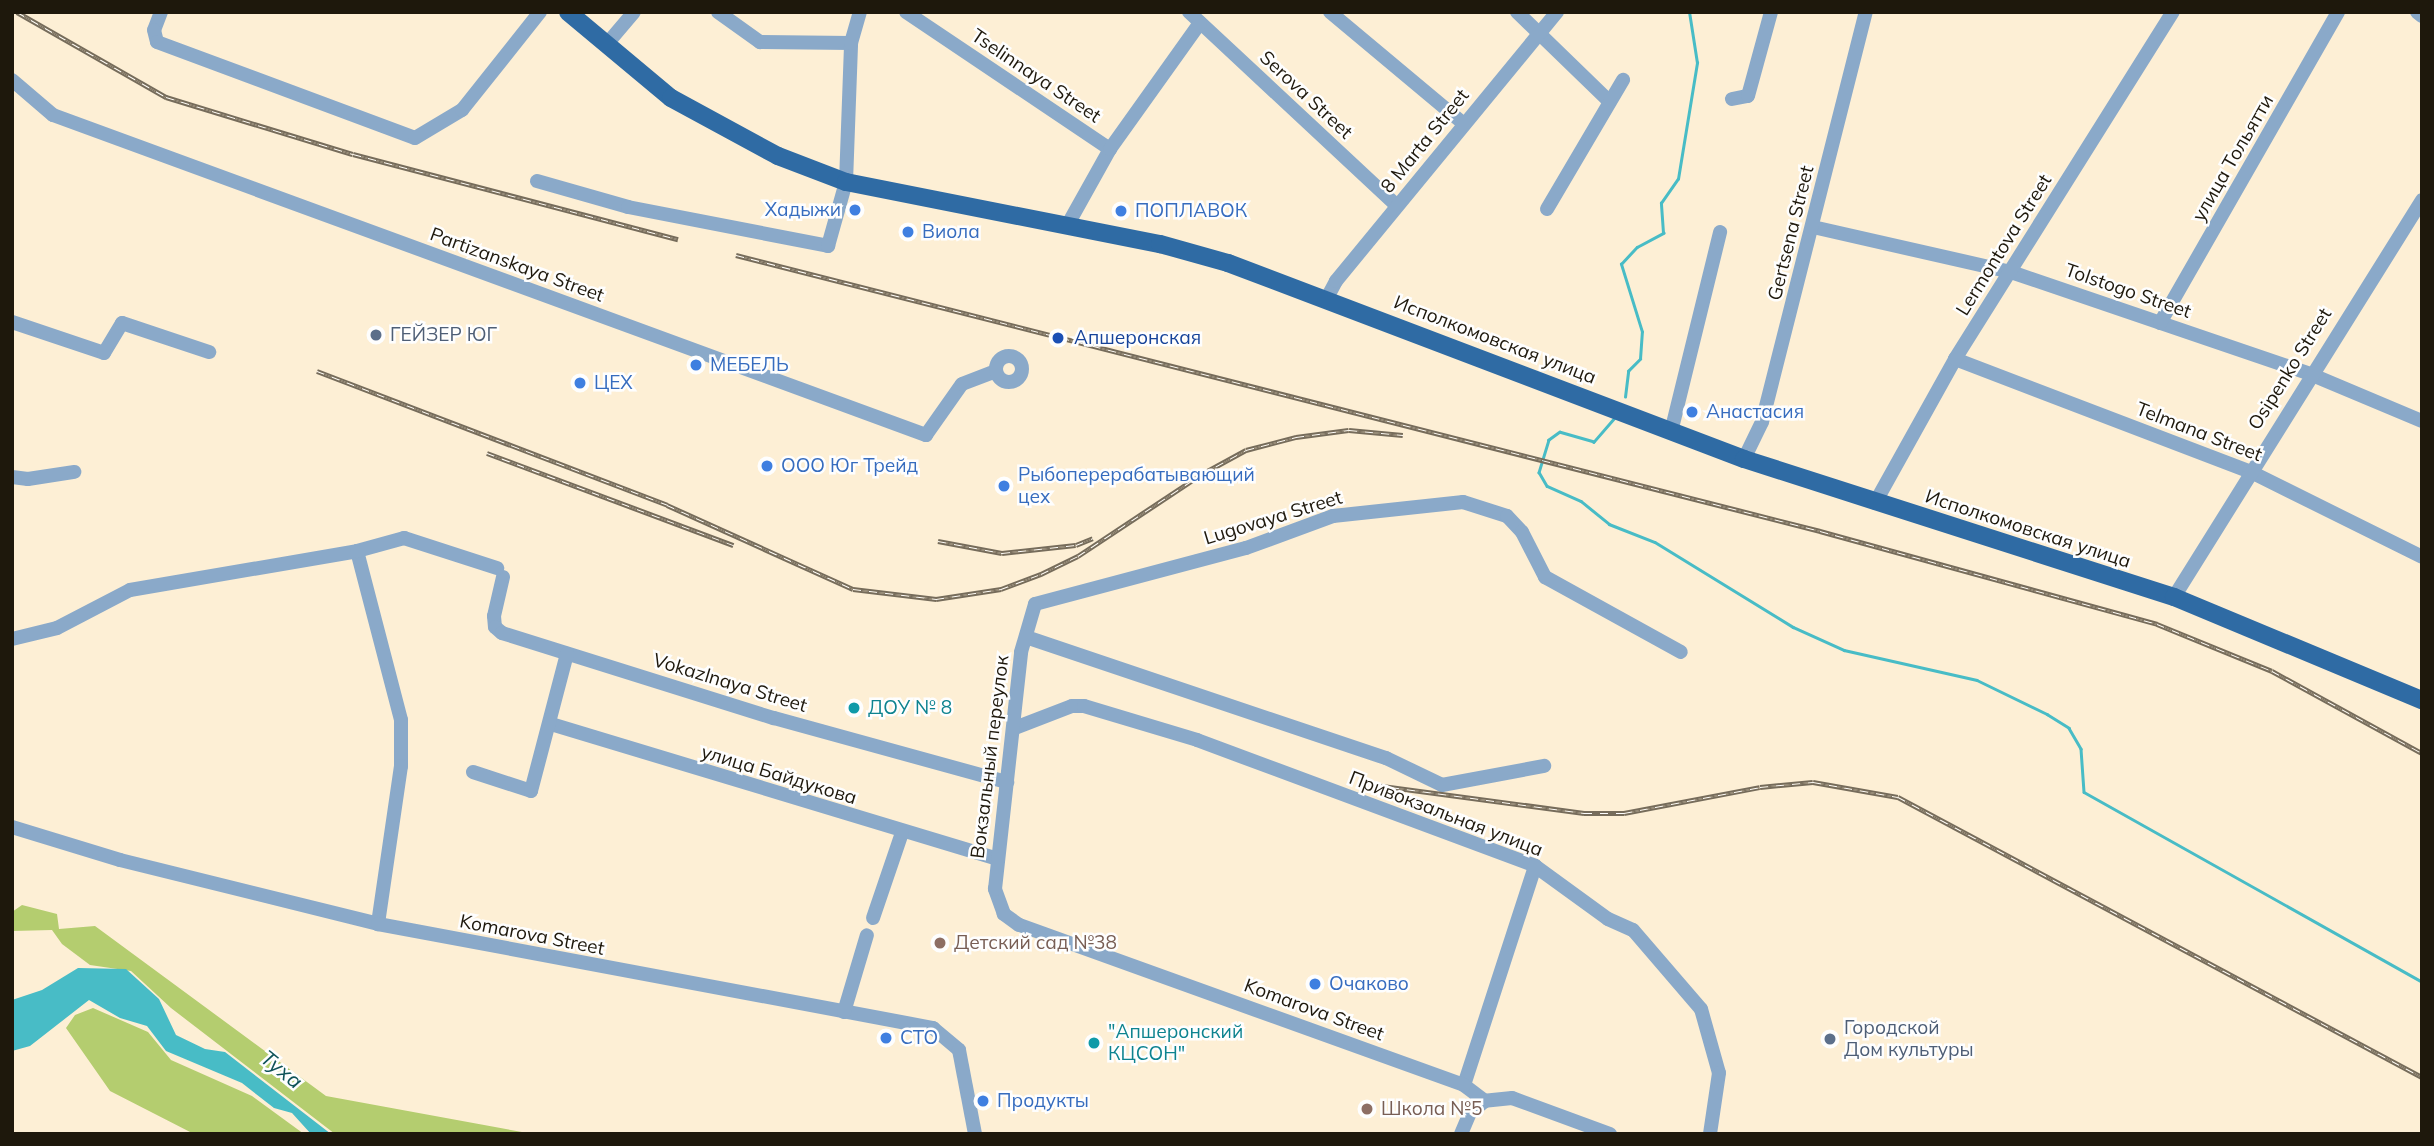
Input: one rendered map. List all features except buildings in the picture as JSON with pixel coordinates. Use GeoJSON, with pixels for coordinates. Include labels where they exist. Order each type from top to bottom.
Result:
{"type":"FeatureCollection","features":[{"type":"Feature","properties":{"kind":"main road","name":"Исполкомовская улица"},"geometry":{"type":"LineString","coordinates":[[568,12],[671,98],[778,156],[846,183],[1160,244],[1327,298],[1744,459],[2174,597],[2422,700]]}},
{"type":"Feature","properties":{"kind":"street"},"geometry":{"type":"LineString","coordinates":[[157,13],[154,30],[157,42],[415,138],[462,110],[540,12]]}},
{"type":"Feature","properties":{"kind":"street"},"geometry":{"type":"LineString","coordinates":[[606,45],[634,12]]}},
{"type":"Feature","properties":{"kind":"street"},"geometry":{"type":"LineString","coordinates":[[718,12],[760,42],[851,43]]}},
{"type":"Feature","properties":{"kind":"street"},"geometry":{"type":"LineString","coordinates":[[537,181],[628,207],[828,246],[846,183],[851,43],[860,12]]}},
{"type":"Feature","properties":{"kind":"street","name":"Tselinnaya Street"},"geometry":{"type":"LineString","coordinates":[[906,12],[1110,149]]}},
{"type":"Feature","properties":{"kind":"street","name":"Serova Street"},"geometry":{"type":"LineString","coordinates":[[1189,12],[1397,206]]}},
{"type":"Feature","properties":{"kind":"street"},"geometry":{"type":"LineString","coordinates":[[1330,12],[1464,124]]}},
{"type":"Feature","properties":{"kind":"street"},"geometry":{"type":"LineString","coordinates":[[1517,12],[1610,102]]}},
{"type":"Feature","properties":{"kind":"street","name":"8 Marta Street"},"geometry":{"type":"LineString","coordinates":[[1327,298],[1397,206],[1557,12]]}},
{"type":"Feature","properties":{"kind":"street"},"geometry":{"type":"LineString","coordinates":[[1732,99],[1748,96],[1771,12]]}},
{"type":"Feature","properties":{"kind":"street","name":"Gertsena Street"},"geometry":{"type":"LineString","coordinates":[[1744,459],[1762,422],[1866,12]]}},
{"type":"Feature","properties":{"kind":"street","name":"Lermontova Street"},"geometry":{"type":"LineString","coordinates":[[1875,503],[1955,359],[2173,12]]}},
{"type":"Feature","properties":{"kind":"street","name":"улица Тольятти"},"geometry":{"type":"LineString","coordinates":[[2160,323],[2338,12]]}},
{"type":"Feature","properties":{"kind":"street"},"geometry":{"type":"LineString","coordinates":[[2417,12],[2422,16]]}},
{"type":"Feature","properties":{"kind":"street"},"geometry":{"type":"LineString","coordinates":[[1067,226],[1110,149],[1200,23]]}},
{"type":"Feature","properties":{"kind":"street"},"geometry":{"type":"LineString","coordinates":[[1547,209],[1623,79]]}},
{"type":"Feature","properties":{"kind":"street","name":"Partizanskaya Street"},"geometry":{"type":"LineString","coordinates":[[12,80],[53,115],[926,435],[962,384],[996,371]]}},
{"type":"Feature","properties":{"kind":"street","name":"Osipenko Street"},"geometry":{"type":"LineString","coordinates":[[2174,597],[2249,471],[2422,200]]}},
{"type":"Feature","properties":{"kind":"street","name":"Tolstogo Street"},"geometry":{"type":"LineString","coordinates":[[1813,227],[2011,272],[2310,374],[2422,421]]}},
{"type":"Feature","properties":{"kind":"street"},"geometry":{"type":"LineString","coordinates":[[1671,432],[1720,232]]}},
{"type":"Feature","properties":{"kind":"street"},"geometry":{"type":"LineString","coordinates":[[12,322],[104,353],[122,323],[209,352]]}},
{"type":"Feature","properties":{"kind":"street","name":"Telmana Street"},"geometry":{"type":"LineString","coordinates":[[1955,359],[2249,471],[2422,557]]}},
{"type":"Feature","properties":{"kind":"street"},"geometry":{"type":"LineString","coordinates":[[12,477],[28,479],[74,472]]}},
{"type":"Feature","properties":{"kind":"street","name":"Lugovaya Street"},"geometry":{"type":"LineString","coordinates":[[1035,604],[1246,548],[1333,516],[1463,502],[1507,516],[1522,532],[1545,577],[1681,652]]}},
{"type":"Feature","properties":{"kind":"street","name":"Vokazlnaya Street"},"geometry":{"type":"LineString","coordinates":[[12,639],[57,628],[130,590],[357,551],[404,538],[500,572],[495,627],[567,654],[1007,782]]}},
{"type":"Feature","properties":{"kind":"street"},"geometry":{"type":"LineString","coordinates":[[357,551],[401,720],[401,766],[377,924]]}},
{"type":"Feature","properties":{"kind":"street","name":"Вокзальный переулок"},"geometry":{"type":"LineString","coordinates":[[1004,914],[995,889],[997,859],[1015,728],[1021,652],[1035,604]]}},
{"type":"Feature","properties":{"kind":"street","name":"Привокзальная улица"},"geometry":{"type":"LineString","coordinates":[[1026,637],[1386,758],[1442,785],[1544,766]]}},
{"type":"Feature","properties":{"kind":"street"},"geometry":{"type":"LineString","coordinates":[[473,772],[531,791],[551,724],[567,654]]}},
{"type":"Feature","properties":{"kind":"street","name":"Привокзальная улица"},"geometry":{"type":"LineString","coordinates":[[1015,728],[1072,706],[1084,706],[1197,740],[1535,866],[1608,919],[1633,930],[1702,1009],[1719,1073],[1710,1134]]}},
{"type":"Feature","properties":{"kind":"street","name":"улица Байдукова"},"geometry":{"type":"LineString","coordinates":[[551,724],[902,833],[997,859]]}},
{"type":"Feature","properties":{"kind":"street","name":"Komarova Street"},"geometry":{"type":"LineString","coordinates":[[12,827],[120,860],[377,924],[933,1028],[951,1039],[959,1050],[975,1134]]}},
{"type":"Feature","properties":{"kind":"street"},"geometry":{"type":"LineString","coordinates":[[873,918],[902,833]]}},
{"type":"Feature","properties":{"kind":"street"},"geometry":{"type":"LineString","coordinates":[[1464,1085],[1535,866]]}},
{"type":"Feature","properties":{"kind":"street","name":"Komarova Street"},"geometry":{"type":"LineString","coordinates":[[1004,914],[1019,925],[1464,1085],[1485,1101]]}},
{"type":"Feature","properties":{"kind":"street"},"geometry":{"type":"LineString","coordinates":[[844,1012],[867,935]]}},
{"type":"Feature","properties":{"kind":"street"},"geometry":{"type":"LineString","coordinates":[[1461,1134],[1470,1113],[1485,1101],[1512,1098],[1610,1134]]}},
{"type":"Feature","properties":{"kind":"green space"},"geometry":{"type":"Polygon","coordinates":[[[22,905],[57,914],[59,929],[95,926],[326,1096],[533,1134],[335,1134],[171,1008],[131,971],[90,965],[62,944],[52,930],[12,931],[12,912],[22,905]]]}},
{"type":"Feature","properties":{"kind":"green space"},"geometry":{"type":"Polygon","coordinates":[[[93,1008],[148,1032],[171,1060],[252,1096],[304,1134],[194,1134],[110,1091],[66,1028],[75,1015],[93,1008]]]}},
{"type":"Feature","properties":{"kind":"water"},"geometry":{"type":"Polygon","coordinates":[[[78,968],[126,969],[159,999],[176,1035],[205,1049],[225,1052],[331,1134],[311,1134],[292,1113],[274,1108],[242,1083],[166,1051],[147,1026],[120,1018],[89,1000],[30,1046],[12,1051],[12,1000],[42,990],[78,968]]]}},
{"type":"Feature","properties":{"kind":"waterway"},"geometry":{"type":"LineString","coordinates":[[1625,397],[1628,371],[1640,359],[1642,332],[1621,264],[1637,247],[1663,233],[1661,203],[1678,179],[1697,63],[1689,12]]}},
{"type":"Feature","properties":{"kind":"waterway"},"geometry":{"type":"LineString","coordinates":[[1615,418],[1594,442],[1560,432],[1549,440],[1539,472],[1547,486],[1581,501],[1609,524],[1655,542],[1793,627],[1844,650],[1977,680],[2047,714],[2069,728],[2081,749],[2084,792],[2422,982]]}},
{"type":"Feature","properties":{"kind":"railway"},"geometry":{"type":"LineString","coordinates":[[17,12],[166,97],[353,154],[678,239]]}},
{"type":"Feature","properties":{"kind":"railway"},"geometry":{"type":"LineString","coordinates":[[736,255],[1820,531],[2157,624],[2272,671],[2422,753]]}},
{"type":"Feature","properties":{"kind":"railway"},"geometry":{"type":"LineString","coordinates":[[317,371],[667,505],[853,589],[936,599],[1001,589],[1041,574],[1078,556],[1202,474],[1246,450],[1296,437],[1349,430],[1403,435]]}},
{"type":"Feature","properties":{"kind":"railway"},"geometry":{"type":"LineString","coordinates":[[487,453],[733,545]]}},
{"type":"Feature","properties":{"kind":"railway"},"geometry":{"type":"LineString","coordinates":[[938,541],[1002,553],[1076,545],[1093,538]]}},
{"type":"Feature","properties":{"kind":"railway"},"geometry":{"type":"LineString","coordinates":[[1375,785],[1584,813],[1624,813],[1760,787],[1813,782],[1898,797],[2422,1077]]}},
{"type":"Feature","properties":{"kind":"place","name":"Хадыжи"},"geometry":{"type":"Point","coordinates":[855,210]}},
{"type":"Feature","properties":{"kind":"place","name":"ПОПЛАВОК"},"geometry":{"type":"Point","coordinates":[1121,211]}},
{"type":"Feature","properties":{"kind":"place","name":"Виола"},"geometry":{"type":"Point","coordinates":[908,232]}},
{"type":"Feature","properties":{"kind":"place","name":"ГЕЙЗЕР ЮГ"},"geometry":{"type":"Point","coordinates":[376,335]}},
{"type":"Feature","properties":{"kind":"place","name":"Апшеронская"},"geometry":{"type":"Point","coordinates":[1058,338]}},
{"type":"Feature","properties":{"kind":"place","name":"МЕБЕЛЬ"},"geometry":{"type":"Point","coordinates":[696,365]}},
{"type":"Feature","properties":{"kind":"place","name":"ЦЕХ"},"geometry":{"type":"Point","coordinates":[580,383]}},
{"type":"Feature","properties":{"kind":"place","name":"Анастасия"},"geometry":{"type":"Point","coordinates":[1692,412]}},
{"type":"Feature","properties":{"kind":"place","name":"ООО Юг Трейд"},"geometry":{"type":"Point","coordinates":[767,466]}},
{"type":"Feature","properties":{"kind":"place","name":"Рыбоперерабатывающий цех"},"geometry":{"type":"Point","coordinates":[1004,486]}},
{"type":"Feature","properties":{"kind":"place","name":"ДОУ № 8"},"geometry":{"type":"Point","coordinates":[854,708]}},
{"type":"Feature","properties":{"kind":"place","name":"Детский сад №38"},"geometry":{"type":"Point","coordinates":[940,943]}},
{"type":"Feature","properties":{"kind":"place","name":"Очаково"},"geometry":{"type":"Point","coordinates":[1315,984]}},
{"type":"Feature","properties":{"kind":"place","name":"СТО"},"geometry":{"type":"Point","coordinates":[886,1038]}},
{"type":"Feature","properties":{"kind":"place","name":"Городской Дом культуры"},"geometry":{"type":"Point","coordinates":[1830,1039]}},
{"type":"Feature","properties":{"kind":"place","name":"\"Апшеронский КЦСОН\""},"geometry":{"type":"Point","coordinates":[1094,1043]}},
{"type":"Feature","properties":{"kind":"place","name":"Продукты"},"geometry":{"type":"Point","coordinates":[983,1101]}},
{"type":"Feature","properties":{"kind":"place","name":"Школа №5"},"geometry":{"type":"Point","coordinates":[1367,1109]}},
{"type":"Feature","properties":{"kind":"water label","name":"Туха"},"geometry":{"type":"Point","coordinates":[282,1069]}}]}
